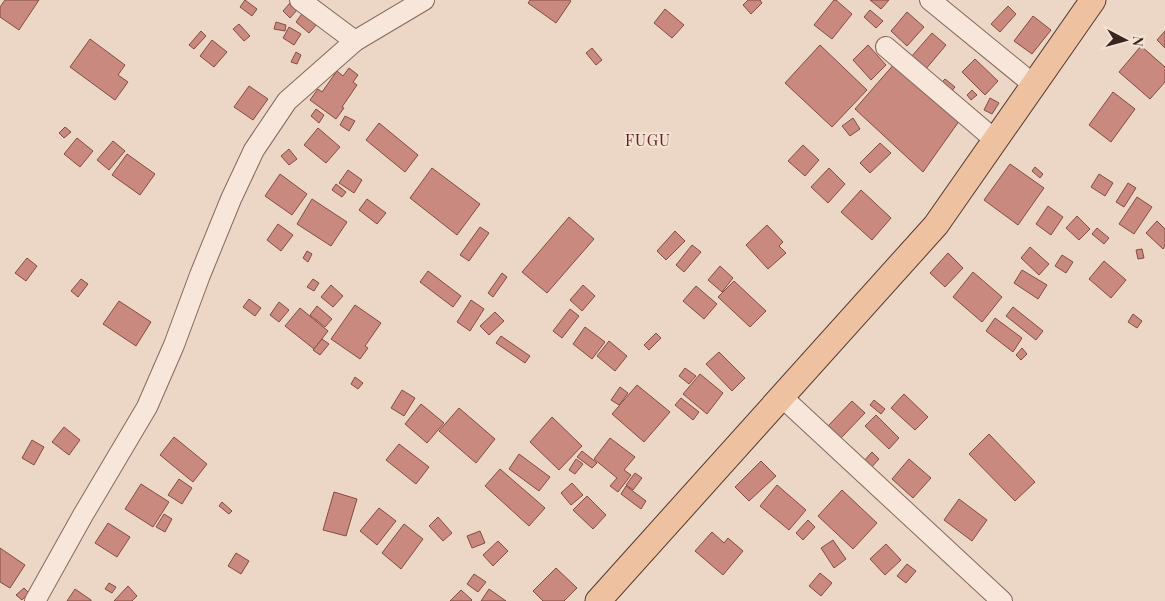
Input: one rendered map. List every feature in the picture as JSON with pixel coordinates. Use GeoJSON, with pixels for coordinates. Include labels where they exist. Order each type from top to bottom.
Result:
{"type":"FeatureCollection","features":[{"type":"Feature","properties":{"kind":"main road"},"geometry":{"type":"LineString","coordinates":[[598,601],[936,225],[1093,0]]}},
{"type":"Feature","properties":{"kind":"street"},"geometry":{"type":"LineString","coordinates":[[300,0],[355,41]]}},
{"type":"Feature","properties":{"kind":"street"},"geometry":{"type":"LineString","coordinates":[[35,601],[147,407],[174,345],[231,199],[254,150],[287,101],[355,41],[424,0]]}},
{"type":"Feature","properties":{"kind":"street"},"geometry":{"type":"LineString","coordinates":[[930,0],[1034,85]]}},
{"type":"Feature","properties":{"kind":"street"},"geometry":{"type":"LineString","coordinates":[[886,47],[995,140]]}},
{"type":"Feature","properties":{"kind":"street"},"geometry":{"type":"LineString","coordinates":[[782,397],[1002,601]]}},
{"type":"Feature","properties":{"kind":"building"},"geometry":{"type":"Polygon","coordinates":[[[5,0],[39,0],[19,30],[0,17],[0,7],[5,0]]]}},
{"type":"Feature","properties":{"kind":"building"},"geometry":{"type":"Polygon","coordinates":[[[245,0],[257,9],[252,16],[240,7],[245,0]]]}},
{"type":"Feature","properties":{"kind":"building"},"geometry":{"type":"Polygon","coordinates":[[[530,0],[571,1],[556,23],[528,3],[530,0]]]}},
{"type":"Feature","properties":{"kind":"building"},"geometry":{"type":"Polygon","coordinates":[[[748,0],[760,0],[762,3],[751,14],[743,5],[748,0]]]}},
{"type":"Feature","properties":{"kind":"building"},"geometry":{"type":"Polygon","coordinates":[[[834,0],[852,14],[832,39],[814,25],[834,0]]]}},
{"type":"Feature","properties":{"kind":"building"},"geometry":{"type":"Polygon","coordinates":[[[870,0],[889,0],[881,9],[870,0]]]}},
{"type":"Feature","properties":{"kind":"building"},"geometry":{"type":"Polygon","coordinates":[[[290,3],[297,10],[290,18],[283,11],[290,3]]]}},
{"type":"Feature","properties":{"kind":"building"},"geometry":{"type":"Polygon","coordinates":[[[1008,6],[1016,14],[1000,32],[991,24],[1008,6]]]}},
{"type":"Feature","properties":{"kind":"building"},"geometry":{"type":"Polygon","coordinates":[[[665,9],[684,25],[672,38],[654,23],[665,9]]]}},
{"type":"Feature","properties":{"kind":"building"},"geometry":{"type":"Polygon","coordinates":[[[870,10],[883,21],[876,28],[864,17],[870,10]]]}},
{"type":"Feature","properties":{"kind":"building"},"geometry":{"type":"Polygon","coordinates":[[[304,11],[318,23],[309,33],[296,22],[304,11]]]}},
{"type":"Feature","properties":{"kind":"building"},"geometry":{"type":"Polygon","coordinates":[[[907,12],[924,27],[907,46],[891,31],[907,12]]]}},
{"type":"Feature","properties":{"kind":"building"},"geometry":{"type":"Polygon","coordinates":[[[1033,16],[1051,30],[1032,54],[1014,41],[1033,16]]]}},
{"type":"Feature","properties":{"kind":"building"},"geometry":{"type":"Polygon","coordinates":[[[276,22],[286,25],[285,31],[274,29],[276,22]]]}},
{"type":"Feature","properties":{"kind":"building"},"geometry":{"type":"Polygon","coordinates":[[[239,24],[250,36],[244,41],[233,29],[239,24]]]}},
{"type":"Feature","properties":{"kind":"building"},"geometry":{"type":"Polygon","coordinates":[[[289,27],[301,34],[294,45],[283,38],[289,27]]]}},
{"type":"Feature","properties":{"kind":"building"},"geometry":{"type":"Polygon","coordinates":[[[201,31],[206,36],[194,49],[189,45],[201,31]]]}},
{"type":"Feature","properties":{"kind":"building"},"geometry":{"type":"Polygon","coordinates":[[[1165,31],[1165,48],[1157,40],[1165,31]]]}},
{"type":"Feature","properties":{"kind":"building"},"geometry":{"type":"Polygon","coordinates":[[[932,33],[946,45],[925,70],[911,57],[932,33]]]}},
{"type":"Feature","properties":{"kind":"building"},"geometry":{"type":"Polygon","coordinates":[[[90,39],[125,65],[118,75],[128,82],[115,100],[70,67],[90,39]]]}},
{"type":"Feature","properties":{"kind":"building"},"geometry":{"type":"Polygon","coordinates":[[[212,40],[227,52],[214,67],[200,56],[212,40]]]}},
{"type":"Feature","properties":{"kind":"building"},"geometry":{"type":"Polygon","coordinates":[[[820,45],[867,90],[832,127],[785,83],[820,45]]]}},
{"type":"Feature","properties":{"kind":"building"},"geometry":{"type":"Polygon","coordinates":[[[868,45],[886,65],[871,80],[853,60],[868,45]]]}},
{"type":"Feature","properties":{"kind":"building"},"geometry":{"type":"Polygon","coordinates":[[[1141,46],[1165,67],[1165,82],[1150,99],[1119,72],[1141,46]]]}},
{"type":"Feature","properties":{"kind":"building"},"geometry":{"type":"Polygon","coordinates":[[[592,48],[602,60],[596,65],[586,53],[592,48]]]}},
{"type":"Feature","properties":{"kind":"building"},"geometry":{"type":"Polygon","coordinates":[[[296,52],[301,55],[297,64],[291,62],[296,52]]]}},
{"type":"Feature","properties":{"kind":"building"},"geometry":{"type":"Polygon","coordinates":[[[975,59],[998,81],[985,95],[962,72],[975,59]]]}},
{"type":"Feature","properties":{"kind":"building"},"geometry":{"type":"Polygon","coordinates":[[[895,63],[962,117],[923,172],[855,109],[895,63]]]}},
{"type":"Feature","properties":{"kind":"building"},"geometry":{"type":"Polygon","coordinates":[[[349,68],[358,75],[353,82],[357,85],[336,119],[310,100],[318,89],[322,92],[337,71],[343,76],[349,68]]]}},
{"type":"Feature","properties":{"kind":"building"},"geometry":{"type":"Polygon","coordinates":[[[945,79],[955,87],[950,93],[940,84],[945,79]]]}},
{"type":"Feature","properties":{"kind":"building"},"geometry":{"type":"Polygon","coordinates":[[[249,86],[268,99],[253,120],[234,107],[249,86]]]}},
{"type":"Feature","properties":{"kind":"building"},"geometry":{"type":"Polygon","coordinates":[[[972,90],[977,95],[971,100],[967,95],[972,90]]]}},
{"type":"Feature","properties":{"kind":"building"},"geometry":{"type":"Polygon","coordinates":[[[1113,92],[1135,109],[1111,142],[1089,125],[1113,92]]]}},
{"type":"Feature","properties":{"kind":"building"},"geometry":{"type":"Polygon","coordinates":[[[990,98],[999,103],[992,114],[984,110],[990,98]]]}},
{"type":"Feature","properties":{"kind":"building"},"geometry":{"type":"Polygon","coordinates":[[[316,109],[324,115],[319,123],[311,116],[316,109]]]}},
{"type":"Feature","properties":{"kind":"building"},"geometry":{"type":"Polygon","coordinates":[[[345,116],[355,121],[349,131],[340,125],[345,116]]]}},
{"type":"Feature","properties":{"kind":"building"},"geometry":{"type":"Polygon","coordinates":[[[853,118],[860,129],[850,136],[842,126],[853,118]]]}},
{"type":"Feature","properties":{"kind":"building"},"geometry":{"type":"Polygon","coordinates":[[[379,123],[418,155],[405,172],[366,140],[379,123]]]}},
{"type":"Feature","properties":{"kind":"building"},"geometry":{"type":"Polygon","coordinates":[[[65,127],[71,132],[64,138],[59,133],[65,127]]]}},
{"type":"Feature","properties":{"kind":"building"},"geometry":{"type":"Polygon","coordinates":[[[318,128],[340,147],[326,163],[304,145],[318,128]]]}},
{"type":"Feature","properties":{"kind":"building"},"geometry":{"type":"Polygon","coordinates":[[[77,138],[93,151],[80,167],[64,154],[77,138]]]}},
{"type":"Feature","properties":{"kind":"building"},"geometry":{"type":"Polygon","coordinates":[[[113,141],[125,151],[109,170],[97,160],[113,141]]]}},
{"type":"Feature","properties":{"kind":"building"},"geometry":{"type":"Polygon","coordinates":[[[880,143],[891,153],[870,173],[860,163],[880,143]]]}},
{"type":"Feature","properties":{"kind":"building"},"geometry":{"type":"Polygon","coordinates":[[[803,145],[819,160],[805,176],[788,161],[803,145]]]}},
{"type":"Feature","properties":{"kind":"building"},"geometry":{"type":"Polygon","coordinates":[[[289,149],[297,159],[289,165],[281,156],[289,149]]]}},
{"type":"Feature","properties":{"kind":"building"},"geometry":{"type":"Polygon","coordinates":[[[127,154],[155,174],[140,195],[112,175],[127,154]]]}},
{"type":"Feature","properties":{"kind":"building"},"geometry":{"type":"Polygon","coordinates":[[[1010,164],[1044,188],[1018,225],[984,200],[1010,164]]]}},
{"type":"Feature","properties":{"kind":"building"},"geometry":{"type":"Polygon","coordinates":[[[1035,167],[1043,174],[1040,178],[1032,171],[1035,167]]]}},
{"type":"Feature","properties":{"kind":"building"},"geometry":{"type":"Polygon","coordinates":[[[432,168],[480,204],[457,235],[410,198],[432,168]]]}},
{"type":"Feature","properties":{"kind":"building"},"geometry":{"type":"Polygon","coordinates":[[[829,168],[845,184],[828,203],[811,187],[829,168]]]}},
{"type":"Feature","properties":{"kind":"building"},"geometry":{"type":"Polygon","coordinates":[[[348,170],[362,180],[354,193],[339,183],[348,170]]]}},
{"type":"Feature","properties":{"kind":"building"},"geometry":{"type":"Polygon","coordinates":[[[280,174],[307,194],[292,215],[265,196],[280,174]]]}},
{"type":"Feature","properties":{"kind":"building"},"geometry":{"type":"Polygon","coordinates":[[[1099,174],[1113,183],[1105,196],[1091,187],[1099,174]]]}},
{"type":"Feature","properties":{"kind":"building"},"geometry":{"type":"Polygon","coordinates":[[[1128,183],[1136,188],[1124,207],[1116,202],[1128,183]]]}},
{"type":"Feature","properties":{"kind":"building"},"geometry":{"type":"Polygon","coordinates":[[[336,184],[346,192],[342,197],[332,190],[336,184]]]}},
{"type":"Feature","properties":{"kind":"building"},"geometry":{"type":"Polygon","coordinates":[[[861,190],[891,218],[872,240],[841,212],[861,190]]]}},
{"type":"Feature","properties":{"kind":"building"},"geometry":{"type":"Polygon","coordinates":[[[1137,197],[1152,207],[1134,234],[1119,224],[1137,197]]]}},
{"type":"Feature","properties":{"kind":"building"},"geometry":{"type":"Polygon","coordinates":[[[312,199],[347,222],[331,246],[297,224],[312,199]]]}},
{"type":"Feature","properties":{"kind":"building"},"geometry":{"type":"Polygon","coordinates":[[[367,199],[386,213],[377,224],[359,210],[367,199]]]}},
{"type":"Feature","properties":{"kind":"building"},"geometry":{"type":"Polygon","coordinates":[[[1048,206],[1063,217],[1051,235],[1036,224],[1048,206]]]}},
{"type":"Feature","properties":{"kind":"building"},"geometry":{"type":"Polygon","coordinates":[[[1077,216],[1090,229],[1079,240],[1066,228],[1077,216]]]}},
{"type":"Feature","properties":{"kind":"building"},"geometry":{"type":"Polygon","coordinates":[[[569,217],[594,239],[547,293],[522,272],[569,217]]]}},
{"type":"Feature","properties":{"kind":"building"},"geometry":{"type":"Polygon","coordinates":[[[1157,221],[1165,229],[1165,246],[1163,249],[1146,233],[1157,221]]]}},
{"type":"Feature","properties":{"kind":"building"},"geometry":{"type":"Polygon","coordinates":[[[278,224],[293,235],[281,251],[267,240],[278,224]]]}},
{"type":"Feature","properties":{"kind":"building"},"geometry":{"type":"Polygon","coordinates":[[[767,225],[783,242],[779,246],[786,253],[768,269],[746,245],[767,225]]]}},
{"type":"Feature","properties":{"kind":"building"},"geometry":{"type":"Polygon","coordinates":[[[480,227],[489,233],[469,261],[460,255],[480,227]]]}},
{"type":"Feature","properties":{"kind":"building"},"geometry":{"type":"Polygon","coordinates":[[[1097,228],[1109,238],[1104,244],[1092,234],[1097,228]]]}},
{"type":"Feature","properties":{"kind":"building"},"geometry":{"type":"Polygon","coordinates":[[[675,231],[685,241],[666,260],[657,251],[675,231]]]}},
{"type":"Feature","properties":{"kind":"building"},"geometry":{"type":"Polygon","coordinates":[[[692,245],[701,252],[684,272],[676,265],[692,245]]]}},
{"type":"Feature","properties":{"kind":"building"},"geometry":{"type":"Polygon","coordinates":[[[1030,247],[1049,264],[1039,275],[1021,258],[1030,247]]]}},
{"type":"Feature","properties":{"kind":"building"},"geometry":{"type":"Polygon","coordinates":[[[1142,249],[1144,258],[1138,259],[1136,250],[1142,249]]]}},
{"type":"Feature","properties":{"kind":"building"},"geometry":{"type":"Polygon","coordinates":[[[307,251],[312,254],[308,262],[303,258],[307,251]]]}},
{"type":"Feature","properties":{"kind":"building"},"geometry":{"type":"Polygon","coordinates":[[[948,253],[963,268],[945,287],[930,273],[948,253]]]}},
{"type":"Feature","properties":{"kind":"building"},"geometry":{"type":"Polygon","coordinates":[[[1062,255],[1073,262],[1066,273],[1055,266],[1062,255]]]}},
{"type":"Feature","properties":{"kind":"building"},"geometry":{"type":"Polygon","coordinates":[[[27,258],[37,266],[26,281],[15,273],[27,258]]]}},
{"type":"Feature","properties":{"kind":"building"},"geometry":{"type":"Polygon","coordinates":[[[1104,261],[1126,280],[1111,298],[1089,279],[1104,261]]]}},
{"type":"Feature","properties":{"kind":"building"},"geometry":{"type":"Polygon","coordinates":[[[720,266],[733,278],[722,292],[708,280],[720,266]]]}},
{"type":"Feature","properties":{"kind":"building"},"geometry":{"type":"Polygon","coordinates":[[[1022,270],[1047,285],[1038,299],[1014,283],[1022,270]]]}},
{"type":"Feature","properties":{"kind":"building"},"geometry":{"type":"Polygon","coordinates":[[[428,271],[461,296],[453,307],[420,282],[428,271]]]}},
{"type":"Feature","properties":{"kind":"building"},"geometry":{"type":"Polygon","coordinates":[[[973,272],[1002,297],[982,322],[953,297],[973,272]]]}},
{"type":"Feature","properties":{"kind":"building"},"geometry":{"type":"Polygon","coordinates":[[[502,273],[507,277],[493,297],[488,293],[502,273]]]}},
{"type":"Feature","properties":{"kind":"building"},"geometry":{"type":"Polygon","coordinates":[[[81,279],[88,284],[78,297],[71,291],[81,279]]]}},
{"type":"Feature","properties":{"kind":"building"},"geometry":{"type":"Polygon","coordinates":[[[313,279],[319,283],[314,291],[307,287],[313,279]]]}},
{"type":"Feature","properties":{"kind":"building"},"geometry":{"type":"Polygon","coordinates":[[[734,281],[766,311],[750,327],[718,297],[734,281]]]}},
{"type":"Feature","properties":{"kind":"building"},"geometry":{"type":"Polygon","coordinates":[[[331,285],[343,296],[333,307],[321,297],[331,285]]]}},
{"type":"Feature","properties":{"kind":"building"},"geometry":{"type":"Polygon","coordinates":[[[583,285],[595,296],[582,311],[570,300],[583,285]]]}},
{"type":"Feature","properties":{"kind":"building"},"geometry":{"type":"Polygon","coordinates":[[[696,286],[717,304],[704,319],[683,301],[696,286]]]}},
{"type":"Feature","properties":{"kind":"building"},"geometry":{"type":"Polygon","coordinates":[[[249,299],[261,308],[255,316],[243,307],[249,299]]]}},
{"type":"Feature","properties":{"kind":"building"},"geometry":{"type":"Polygon","coordinates":[[[471,300],[484,309],[470,331],[457,322],[471,300]]]}},
{"type":"Feature","properties":{"kind":"building"},"geometry":{"type":"Polygon","coordinates":[[[119,301],[151,322],[136,346],[103,324],[119,301]]]}},
{"type":"Feature","properties":{"kind":"building"},"geometry":{"type":"Polygon","coordinates":[[[279,302],[289,310],[279,322],[270,315],[279,302]]]}},
{"type":"Feature","properties":{"kind":"building"},"geometry":{"type":"Polygon","coordinates":[[[355,305],[381,323],[365,346],[368,348],[360,359],[331,339],[355,305]]]}},
{"type":"Feature","properties":{"kind":"building"},"geometry":{"type":"Polygon","coordinates":[[[317,306],[332,319],[325,327],[310,315],[317,306]]]}},
{"type":"Feature","properties":{"kind":"building"},"geometry":{"type":"Polygon","coordinates":[[[1013,307],[1043,331],[1036,340],[1006,316],[1013,307]]]}},
{"type":"Feature","properties":{"kind":"building"},"geometry":{"type":"Polygon","coordinates":[[[300,308],[328,331],[314,349],[285,326],[300,308]]]}},
{"type":"Feature","properties":{"kind":"building"},"geometry":{"type":"Polygon","coordinates":[[[570,309],[579,316],[562,338],[553,331],[570,309]]]}},
{"type":"Feature","properties":{"kind":"building"},"geometry":{"type":"Polygon","coordinates":[[[495,312],[504,321],[489,335],[480,326],[495,312]]]}},
{"type":"Feature","properties":{"kind":"building"},"geometry":{"type":"Polygon","coordinates":[[[1133,314],[1142,321],[1137,328],[1128,322],[1133,314]]]}},
{"type":"Feature","properties":{"kind":"building"},"geometry":{"type":"Polygon","coordinates":[[[995,318],[1022,338],[1013,352],[986,331],[995,318]]]}},
{"type":"Feature","properties":{"kind":"building"},"geometry":{"type":"Polygon","coordinates":[[[585,327],[605,342],[592,359],[573,344],[585,327]]]}},
{"type":"Feature","properties":{"kind":"building"},"geometry":{"type":"Polygon","coordinates":[[[656,333],[661,338],[649,350],[644,345],[656,333]]]}},
{"type":"Feature","properties":{"kind":"building"},"geometry":{"type":"Polygon","coordinates":[[[501,336],[530,356],[525,363],[496,343],[501,336]]]}},
{"type":"Feature","properties":{"kind":"building"},"geometry":{"type":"Polygon","coordinates":[[[322,339],[329,344],[320,355],[313,350],[322,339]]]}},
{"type":"Feature","properties":{"kind":"building"},"geometry":{"type":"Polygon","coordinates":[[[609,341],[627,356],[615,371],[597,356],[609,341]]]}},
{"type":"Feature","properties":{"kind":"building"},"geometry":{"type":"Polygon","coordinates":[[[1022,348],[1027,354],[1021,360],[1016,355],[1022,348]]]}},
{"type":"Feature","properties":{"kind":"building"},"geometry":{"type":"Polygon","coordinates":[[[719,352],[745,378],[732,391],[706,364],[719,352]]]}},
{"type":"Feature","properties":{"kind":"building"},"geometry":{"type":"Polygon","coordinates":[[[685,368],[696,376],[689,384],[679,376],[685,368]]]}},
{"type":"Feature","properties":{"kind":"building"},"geometry":{"type":"Polygon","coordinates":[[[700,374],[723,393],[707,414],[683,394],[700,374]]]}},
{"type":"Feature","properties":{"kind":"building"},"geometry":{"type":"Polygon","coordinates":[[[355,377],[363,383],[358,389],[351,384],[355,377]]]}},
{"type":"Feature","properties":{"kind":"building"},"geometry":{"type":"Polygon","coordinates":[[[637,385],[670,412],[644,442],[612,414],[637,385]]]}},
{"type":"Feature","properties":{"kind":"building"},"geometry":{"type":"Polygon","coordinates":[[[620,387],[628,393],[619,405],[611,400],[620,387]]]}},
{"type":"Feature","properties":{"kind":"building"},"geometry":{"type":"Polygon","coordinates":[[[402,390],[415,398],[404,416],[391,408],[402,390]]]}},
{"type":"Feature","properties":{"kind":"building"},"geometry":{"type":"Polygon","coordinates":[[[904,394],[928,417],[915,430],[891,408],[904,394]]]}},
{"type":"Feature","properties":{"kind":"building"},"geometry":{"type":"Polygon","coordinates":[[[681,398],[699,412],[693,420],[675,405],[681,398]]]}},
{"type":"Feature","properties":{"kind":"building"},"geometry":{"type":"Polygon","coordinates":[[[874,400],[885,409],[881,414],[870,405],[874,400]]]}},
{"type":"Feature","properties":{"kind":"building"},"geometry":{"type":"Polygon","coordinates":[[[852,401],[865,413],[841,438],[828,426],[852,401]]]}},
{"type":"Feature","properties":{"kind":"building"},"geometry":{"type":"Polygon","coordinates":[[[421,404],[444,423],[427,443],[405,424],[421,404]]]}},
{"type":"Feature","properties":{"kind":"building"},"geometry":{"type":"Polygon","coordinates":[[[459,408],[495,439],[476,463],[439,431],[459,408]]]}},
{"type":"Feature","properties":{"kind":"building"},"geometry":{"type":"Polygon","coordinates":[[[876,415],[899,438],[889,449],[865,426],[876,415]]]}},
{"type":"Feature","properties":{"kind":"building"},"geometry":{"type":"Polygon","coordinates":[[[552,417],[582,446],[559,470],[530,442],[552,417]]]}},
{"type":"Feature","properties":{"kind":"building"},"geometry":{"type":"Polygon","coordinates":[[[64,427],[80,440],[69,455],[52,442],[64,427]]]}},
{"type":"Feature","properties":{"kind":"building"},"geometry":{"type":"Polygon","coordinates":[[[989,434],[1035,482],[1015,501],[969,454],[989,434]]]}},
{"type":"Feature","properties":{"kind":"building"},"geometry":{"type":"Polygon","coordinates":[[[174,437],[207,464],[193,482],[160,455],[174,437]]]}},
{"type":"Feature","properties":{"kind":"building"},"geometry":{"type":"Polygon","coordinates":[[[610,438],[635,457],[624,470],[631,475],[618,492],[610,486],[617,478],[594,459],[610,438]]]}},
{"type":"Feature","properties":{"kind":"building"},"geometry":{"type":"Polygon","coordinates":[[[32,440],[44,447],[34,465],[22,458],[32,440]]]}},
{"type":"Feature","properties":{"kind":"building"},"geometry":{"type":"Polygon","coordinates":[[[399,444],[429,467],[416,484],[386,460],[399,444]]]}},
{"type":"Feature","properties":{"kind":"building"},"geometry":{"type":"Polygon","coordinates":[[[582,451],[597,463],[592,468],[577,457],[582,451]]]}},
{"type":"Feature","properties":{"kind":"building"},"geometry":{"type":"Polygon","coordinates":[[[872,452],[879,459],[870,469],[863,462],[872,452]]]}},
{"type":"Feature","properties":{"kind":"building"},"geometry":{"type":"Polygon","coordinates":[[[519,454],[550,477],[539,491],[509,469],[519,454]]]}},
{"type":"Feature","properties":{"kind":"building"},"geometry":{"type":"Polygon","coordinates":[[[576,459],[583,464],[575,474],[569,470],[576,459]]]}},
{"type":"Feature","properties":{"kind":"building"},"geometry":{"type":"Polygon","coordinates":[[[909,459],[931,478],[913,498],[892,479],[909,459]]]}},
{"type":"Feature","properties":{"kind":"building"},"geometry":{"type":"Polygon","coordinates":[[[761,461],[776,476],[749,501],[735,487],[761,461]]]}},
{"type":"Feature","properties":{"kind":"building"},"geometry":{"type":"Polygon","coordinates":[[[500,469],[545,508],[529,526],[485,486],[500,469]]]}},
{"type":"Feature","properties":{"kind":"building"},"geometry":{"type":"Polygon","coordinates":[[[635,473],[642,478],[633,490],[626,485],[635,473]]]}},
{"type":"Feature","properties":{"kind":"building"},"geometry":{"type":"Polygon","coordinates":[[[179,479],[192,488],[182,504],[168,495],[179,479]]]}},
{"type":"Feature","properties":{"kind":"building"},"geometry":{"type":"Polygon","coordinates":[[[572,483],[583,495],[571,505],[561,493],[572,483]]]}},
{"type":"Feature","properties":{"kind":"building"},"geometry":{"type":"Polygon","coordinates":[[[141,484],[169,502],[153,527],[125,509],[141,484]]]}},
{"type":"Feature","properties":{"kind":"building"},"geometry":{"type":"Polygon","coordinates":[[[777,485],[806,510],[789,530],[760,506],[777,485]]]}},
{"type":"Feature","properties":{"kind":"building"},"geometry":{"type":"Polygon","coordinates":[[[626,486],[646,501],[641,509],[621,494],[626,486]]]}},
{"type":"Feature","properties":{"kind":"building"},"geometry":{"type":"Polygon","coordinates":[[[842,490],[877,523],[853,549],[818,516],[842,490]]]}},
{"type":"Feature","properties":{"kind":"building"},"geometry":{"type":"Polygon","coordinates":[[[334,492],[357,499],[346,536],[323,530],[334,492]]]}},
{"type":"Feature","properties":{"kind":"building"},"geometry":{"type":"Polygon","coordinates":[[[587,496],[606,515],[593,529],[573,510],[587,496]]]}},
{"type":"Feature","properties":{"kind":"building"},"geometry":{"type":"Polygon","coordinates":[[[959,499],[987,520],[972,541],[944,520],[959,499]]]}},
{"type":"Feature","properties":{"kind":"building"},"geometry":{"type":"Polygon","coordinates":[[[222,502],[232,511],[229,514],[219,506],[222,502]]]}},
{"type":"Feature","properties":{"kind":"building"},"geometry":{"type":"Polygon","coordinates":[[[379,508],[396,521],[377,545],[360,531],[379,508]]]}},
{"type":"Feature","properties":{"kind":"building"},"geometry":{"type":"Polygon","coordinates":[[[164,514],[172,519],[165,532],[156,527],[164,514]]]}},
{"type":"Feature","properties":{"kind":"building"},"geometry":{"type":"Polygon","coordinates":[[[438,517],[452,533],[443,541],[429,526],[438,517]]]}},
{"type":"Feature","properties":{"kind":"building"},"geometry":{"type":"Polygon","coordinates":[[[808,520],[815,527],[803,540],[796,533],[808,520]]]}},
{"type":"Feature","properties":{"kind":"building"},"geometry":{"type":"Polygon","coordinates":[[[108,523],[130,537],[117,557],[95,543],[108,523]]]}},
{"type":"Feature","properties":{"kind":"building"},"geometry":{"type":"Polygon","coordinates":[[[404,524],[423,539],[401,569],[382,553],[404,524]]]}},
{"type":"Feature","properties":{"kind":"building"},"geometry":{"type":"Polygon","coordinates":[[[480,531],[485,543],[472,548],[467,536],[480,531]]]}},
{"type":"Feature","properties":{"kind":"building"},"geometry":{"type":"Polygon","coordinates":[[[712,532],[724,543],[728,538],[743,551],[723,575],[695,551],[712,532]]]}},
{"type":"Feature","properties":{"kind":"building"},"geometry":{"type":"Polygon","coordinates":[[[833,540],[846,559],[834,568],[821,548],[833,540]]]}},
{"type":"Feature","properties":{"kind":"building"},"geometry":{"type":"Polygon","coordinates":[[[498,541],[508,551],[493,566],[483,555],[498,541]]]}},
{"type":"Feature","properties":{"kind":"building"},"geometry":{"type":"Polygon","coordinates":[[[886,544],[901,560],[885,575],[870,559],[886,544]]]}},
{"type":"Feature","properties":{"kind":"building"},"geometry":{"type":"Polygon","coordinates":[[[0,548],[25,565],[10,588],[0,582],[0,548]]]}},
{"type":"Feature","properties":{"kind":"building"},"geometry":{"type":"Polygon","coordinates":[[[236,553],[249,561],[241,574],[228,566],[236,553]]]}},
{"type":"Feature","properties":{"kind":"building"},"geometry":{"type":"Polygon","coordinates":[[[907,564],[916,571],[906,583],[897,576],[907,564]]]}},
{"type":"Feature","properties":{"kind":"building"},"geometry":{"type":"Polygon","coordinates":[[[556,568],[577,588],[564,601],[543,601],[533,591],[556,568]]]}},
{"type":"Feature","properties":{"kind":"building"},"geometry":{"type":"Polygon","coordinates":[[[820,573],[832,583],[821,596],[809,586],[820,573]]]}},
{"type":"Feature","properties":{"kind":"building"},"geometry":{"type":"Polygon","coordinates":[[[474,574],[486,582],[478,592],[467,584],[474,574]]]}},
{"type":"Feature","properties":{"kind":"building"},"geometry":{"type":"Polygon","coordinates":[[[109,583],[116,587],[112,593],[105,589],[109,583]]]}},
{"type":"Feature","properties":{"kind":"building"},"geometry":{"type":"Polygon","coordinates":[[[128,586],[137,596],[132,601],[114,601],[128,586]]]}},
{"type":"Feature","properties":{"kind":"building"},"geometry":{"type":"Polygon","coordinates":[[[24,588],[29,593],[22,600],[16,595],[24,588]]]}},
{"type":"Feature","properties":{"kind":"building"},"geometry":{"type":"Polygon","coordinates":[[[75,589],[91,600],[91,601],[67,601],[75,589]]]}},
{"type":"Feature","properties":{"kind":"building"},"geometry":{"type":"Polygon","coordinates":[[[489,589],[506,601],[481,601],[489,589]]]}},
{"type":"Feature","properties":{"kind":"building"},"geometry":{"type":"Polygon","coordinates":[[[461,590],[472,600],[450,601],[461,590]]]}},
{"type":"Feature","properties":{"kind":"district","name":"FUGU"},"geometry":{"type":"Point","coordinates":[648,140]}}]}
